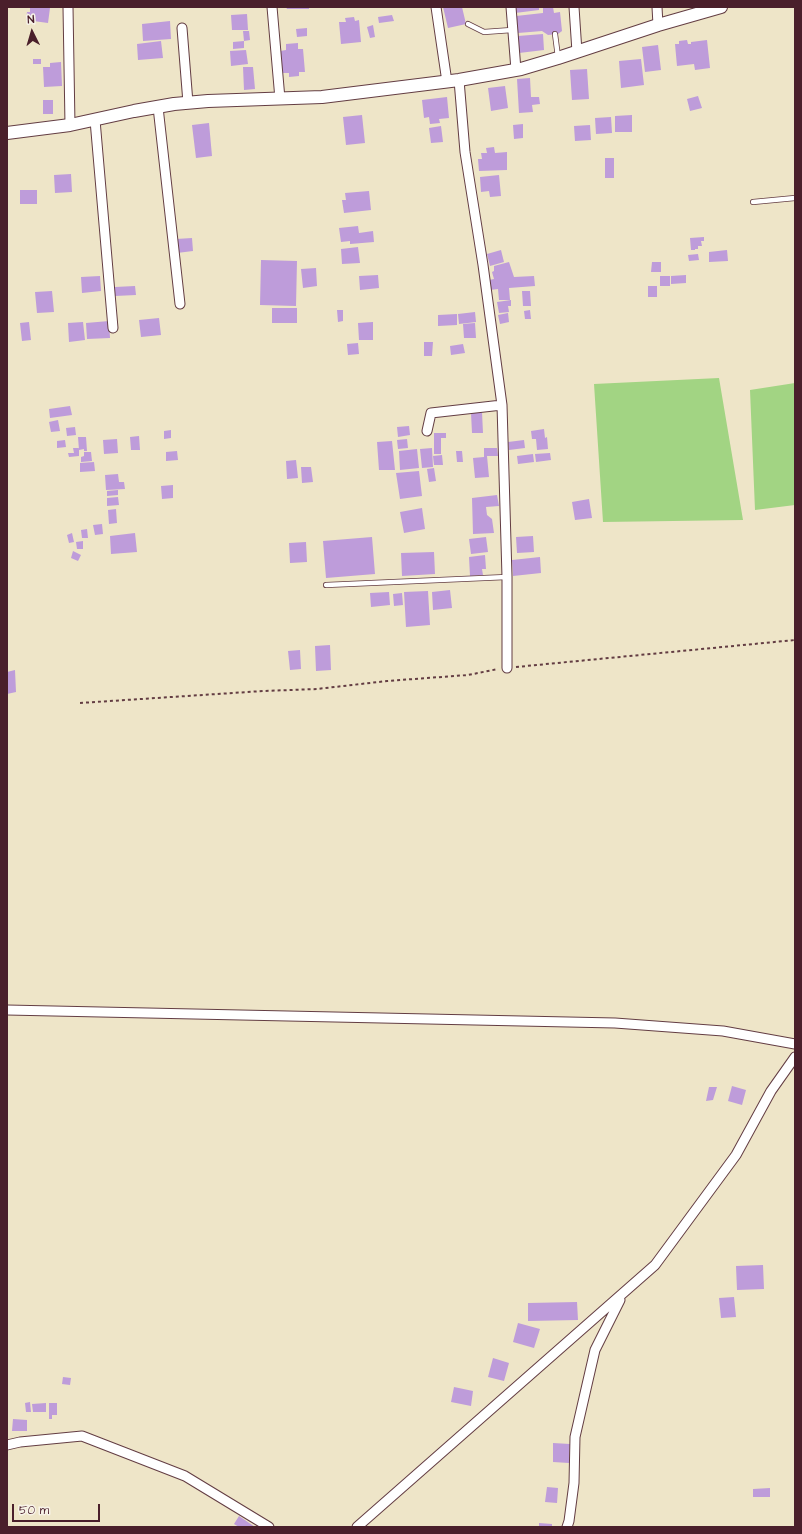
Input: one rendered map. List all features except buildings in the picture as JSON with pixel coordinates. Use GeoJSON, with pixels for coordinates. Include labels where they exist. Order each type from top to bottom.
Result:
{"type":"FeatureCollection","features":[{"type":"Feature","properties":{"kind":"street"},"geometry":{"type":"LineString","coordinates":[[68,7],[70,125]]}},
{"type":"Feature","properties":{"kind":"street"},"geometry":{"type":"LineString","coordinates":[[272,7],[280,99]]}},
{"type":"Feature","properties":{"kind":"street"},"geometry":{"type":"LineString","coordinates":[[436,7],[453,81],[465,152],[483,265],[502,405],[507,577],[507,668]]}},
{"type":"Feature","properties":{"kind":"street"},"geometry":{"type":"LineString","coordinates":[[511,7],[516,70]]}},
{"type":"Feature","properties":{"kind":"street"},"geometry":{"type":"LineString","coordinates":[[574,7],[577,52]]}},
{"type":"Feature","properties":{"kind":"street"},"geometry":{"type":"LineString","coordinates":[[657,7],[658,25]]}},
{"type":"Feature","properties":{"kind":"street"},"geometry":{"type":"LineString","coordinates":[[7,134],[70,125],[134,110],[188,103],[322,97],[453,81],[516,70],[577,52],[658,25],[721,7]]}},
{"type":"Feature","properties":{"kind":"street"},"geometry":{"type":"LineString","coordinates":[[182,28],[188,103]]}},
{"type":"Feature","properties":{"kind":"street"},"geometry":{"type":"LineString","coordinates":[[158,107],[180,304]]}},
{"type":"Feature","properties":{"kind":"street"},"geometry":{"type":"LineString","coordinates":[[95,120],[113,328]]}},
{"type":"Feature","properties":{"kind":"street"},"geometry":{"type":"LineString","coordinates":[[427,430],[431,412],[502,405]]}},
{"type":"Feature","properties":{"kind":"street"},"geometry":{"type":"LineString","coordinates":[[7,1010],[615,1023],[723,1031],[795,1044]]}},
{"type":"Feature","properties":{"kind":"street"},"geometry":{"type":"LineString","coordinates":[[357,1527],[483,1415],[623,1295],[655,1265],[736,1154],[771,1091],[795,1058]]}},
{"type":"Feature","properties":{"kind":"street"},"geometry":{"type":"LineString","coordinates":[[567,1527],[574,1483],[575,1436],[595,1350],[623,1295]]}},
{"type":"Feature","properties":{"kind":"street"},"geometry":{"type":"LineString","coordinates":[[7,1445],[20,1442],[82,1436],[185,1476],[269,1527]]}},
{"type":"Feature","properties":{"kind":"lane"},"geometry":{"type":"LineString","coordinates":[[468,24],[484,32],[512,30]]}},
{"type":"Feature","properties":{"kind":"lane"},"geometry":{"type":"LineString","coordinates":[[555,34],[558,58]]}},
{"type":"Feature","properties":{"kind":"lane"},"geometry":{"type":"LineString","coordinates":[[753,202],[795,198]]}},
{"type":"Feature","properties":{"kind":"lane"},"geometry":{"type":"LineString","coordinates":[[326,585],[507,577]]}},
{"type":"Feature","properties":{"kind":"path"},"geometry":{"type":"LineString","coordinates":[[80,703],[317,689],[387,681],[468,675],[507,668],[795,640]]}},
{"type":"Feature","properties":{"kind":"green space"},"geometry":{"type":"Polygon","coordinates":[[[719,378],[743,520],[603,522],[594,384],[719,378]]]}},
{"type":"Feature","properties":{"kind":"green space"},"geometry":{"type":"Polygon","coordinates":[[[795,383],[795,505],[755,510],[750,390],[795,383]]]}}]}
